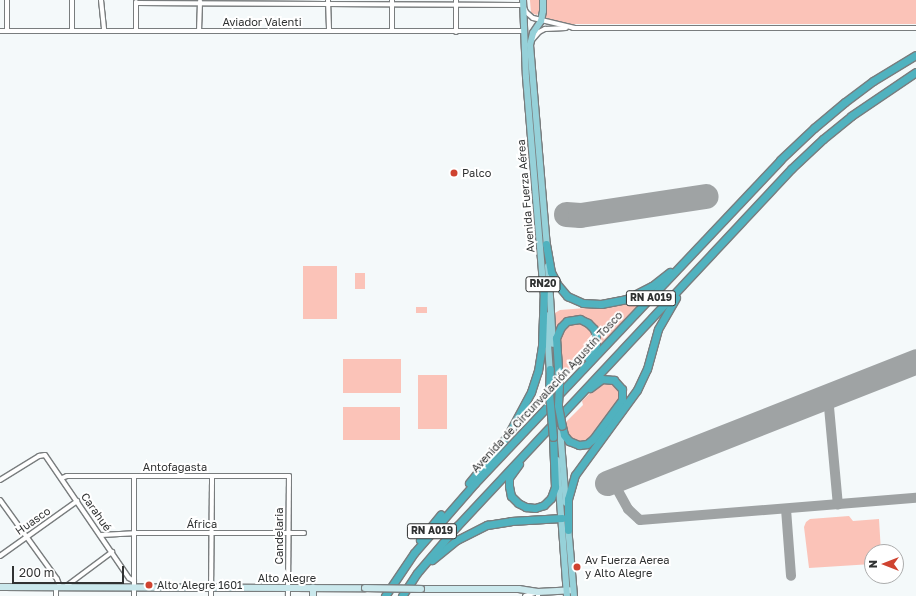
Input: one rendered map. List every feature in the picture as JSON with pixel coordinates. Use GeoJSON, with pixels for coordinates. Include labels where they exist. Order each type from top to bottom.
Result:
{"type":"FeatureCollection","features":[{"type":"Feature","properties":{"kind":"highway","name":"Avenida de Circunvalación Agustín Tosco"},"geometry":{"type":"LineString","coordinates":[[384,596],[394,580],[428,537],[496,460],[780,160],[814,128],[859,91],[916,55]]}},
{"type":"Feature","properties":{"kind":"highway","name":"RN A019"},"geometry":{"type":"LineString","coordinates":[[402,596],[417,573],[444,539],[791,169],[823,139],[867,104],[916,72]]}},
{"type":"Feature","properties":{"kind":"highway"},"geometry":{"type":"LineString","coordinates":[[568,530],[569,493],[577,471],[638,390],[647,369],[658,329],[669,307],[702,270],[723,242]]}},
{"type":"Feature","properties":{"kind":"highway"},"geometry":{"type":"LineString","coordinates":[[546,244],[551,272],[559,287],[567,296],[574,300],[594,304],[614,302],[640,293],[664,277],[696,250]]}},
{"type":"Feature","properties":{"kind":"highway"},"geometry":{"type":"LineString","coordinates":[[469,483],[508,435],[531,392],[538,371],[542,345],[544,289]]}},
{"type":"Feature","properties":{"kind":"highway"},"geometry":{"type":"LineString","coordinates":[[402,570],[424,533],[469,483],[592,352],[596,344],[596,332],[591,325],[584,321],[571,320],[563,324],[559,330],[556,342],[558,384],[558,405],[561,428],[564,435],[572,443],[583,445],[590,442],[620,404],[623,396],[620,385],[610,379],[599,381],[575,405],[556,418],[539,442],[515,469],[510,478],[509,486],[512,496],[521,506],[530,508],[540,507],[548,502],[554,494],[556,483],[554,435],[551,392],[550,369]]}},
{"type":"Feature","properties":{"kind":"highway"},"geometry":{"type":"LineString","coordinates":[[406,596],[433,559],[451,543],[468,533],[502,522],[562,518]]}},
{"type":"Feature","properties":{"kind":"main road","name":"Avenida Fuerza Aérea"},"geometry":{"type":"LineString","coordinates":[[543,0],[541,21],[532,36],[530,45],[558,384]]}},
{"type":"Feature","properties":{"kind":"main road","name":"Avenida Fuerza Aérea"},"geometry":{"type":"LineString","coordinates":[[523,2],[526,77],[550,369]]}},
{"type":"Feature","properties":{"kind":"main road"},"geometry":{"type":"LineString","coordinates":[[534,170],[541,169]]}},
{"type":"Feature","properties":{"kind":"main road"},"geometry":{"type":"LineString","coordinates":[[561,428],[568,530],[570,593]]}},
{"type":"Feature","properties":{"kind":"main road"},"geometry":{"type":"LineString","coordinates":[[554,435],[570,593]]}},
{"type":"Feature","properties":{"kind":"main road","name":"Alto Alegre"},"geometry":{"type":"LineString","coordinates":[[0,587],[519,589],[538,594],[570,593]]}},
{"type":"Feature","properties":{"kind":"main road"},"geometry":{"type":"LineString","coordinates":[[312,596],[313,588]]}},
{"type":"Feature","properties":{"kind":"main road"},"geometry":{"type":"LineString","coordinates":[[424,589],[425,596]]}},
{"type":"Feature","properties":{"kind":"street"},"geometry":{"type":"LineString","coordinates":[[6,0],[7,31]]}},
{"type":"Feature","properties":{"kind":"street"},"geometry":{"type":"LineString","coordinates":[[72,0],[72,31]]}},
{"type":"Feature","properties":{"kind":"street"},"geometry":{"type":"LineString","coordinates":[[101,0],[104,31]]}},
{"type":"Feature","properties":{"kind":"street"},"geometry":{"type":"LineString","coordinates":[[136,31],[136,1],[523,2],[528,14],[541,21],[575,28]]}},
{"type":"Feature","properties":{"kind":"street"},"geometry":{"type":"LineString","coordinates":[[199,31],[200,1]]}},
{"type":"Feature","properties":{"kind":"street"},"geometry":{"type":"LineString","coordinates":[[328,2],[328,31]]}},
{"type":"Feature","properties":{"kind":"street"},"geometry":{"type":"LineString","coordinates":[[392,2],[392,31]]}},
{"type":"Feature","properties":{"kind":"street"},"geometry":{"type":"LineString","coordinates":[[456,2],[456,32]]}},
{"type":"Feature","properties":{"kind":"street"},"geometry":{"type":"LineString","coordinates":[[530,45],[536,34],[542,30],[575,28],[916,28]]}},
{"type":"Feature","properties":{"kind":"street","name":"Aviador Valenti"},"geometry":{"type":"LineString","coordinates":[[0,31],[524,31]]}},
{"type":"Feature","properties":{"kind":"street","name":"Carahué"},"geometry":{"type":"LineString","coordinates":[[0,480],[42,455],[47,457],[101,534],[129,578],[134,580]]}},
{"type":"Feature","properties":{"kind":"street","name":"Antofagasta"},"geometry":{"type":"LineString","coordinates":[[62,478],[67,476],[289,476]]}},
{"type":"Feature","properties":{"kind":"street"},"geometry":{"type":"LineString","coordinates":[[134,476],[134,596]]}},
{"type":"Feature","properties":{"kind":"street"},"geometry":{"type":"LineString","coordinates":[[211,596],[212,476]]}},
{"type":"Feature","properties":{"kind":"street","name":"Candelaria"},"geometry":{"type":"LineString","coordinates":[[288,596],[289,476]]}},
{"type":"Feature","properties":{"kind":"street"},"geometry":{"type":"LineString","coordinates":[[0,500],[57,579],[60,587]]}},
{"type":"Feature","properties":{"kind":"street","name":"Huasco"},"geometry":{"type":"LineString","coordinates":[[0,556],[77,501]]}},
{"type":"Feature","properties":{"kind":"street","name":"África"},"geometry":{"type":"LineString","coordinates":[[101,534],[211,532],[304,533]]}},
{"type":"Feature","properties":{"kind":"street"},"geometry":{"type":"LineString","coordinates":[[56,596],[60,587],[112,552]]}},
{"type":"Feature","properties":{"kind":"street"},"geometry":{"type":"LineString","coordinates":[[525,596],[538,594]]}},
{"type":"Feature","properties":{"kind":"shaded area"},"geometry":{"type":"Polygon","coordinates":[[[530,0],[540,0],[540,10],[537,15],[531,13],[530,0]]]}},
{"type":"Feature","properties":{"kind":"shaded area"},"geometry":{"type":"Polygon","coordinates":[[[546,0],[916,0],[916,24],[559,24],[544,19],[546,0]]]}},
{"type":"Feature","properties":{"kind":"shaded area"},"geometry":{"type":"Polygon","coordinates":[[[303,266],[337,266],[337,319],[303,319],[303,266]]]}},
{"type":"Feature","properties":{"kind":"shaded area"},"geometry":{"type":"Polygon","coordinates":[[[355,273],[365,273],[365,289],[355,289],[355,273]]]}},
{"type":"Feature","properties":{"kind":"shaded area"},"geometry":{"type":"Polygon","coordinates":[[[650,290],[641,303],[597,348],[599,343],[583,317],[558,328],[556,327],[555,313],[560,310],[612,306],[629,301],[650,290]]]}},
{"type":"Feature","properties":{"kind":"shaded area"},"geometry":{"type":"Polygon","coordinates":[[[416,307],[427,307],[427,313],[416,313],[416,307]]]}},
{"type":"Feature","properties":{"kind":"shaded area"},"geometry":{"type":"Polygon","coordinates":[[[572,322],[583,323],[592,330],[594,343],[586,356],[563,380],[560,340],[564,327],[572,322]]]}},
{"type":"Feature","properties":{"kind":"shaded area"},"geometry":{"type":"Polygon","coordinates":[[[343,359],[401,359],[401,393],[343,393],[343,359]]]}},
{"type":"Feature","properties":{"kind":"shaded area"},"geometry":{"type":"Polygon","coordinates":[[[418,375],[447,375],[447,429],[418,429],[418,375]]]}},
{"type":"Feature","properties":{"kind":"shaded area"},"geometry":{"type":"Polygon","coordinates":[[[603,382],[612,383],[620,391],[619,399],[588,439],[578,442],[572,440],[567,433],[566,422],[583,405],[582,401],[603,382]]]}},
{"type":"Feature","properties":{"kind":"shaded area"},"geometry":{"type":"Polygon","coordinates":[[[343,407],[400,407],[400,440],[343,440],[343,407]]]}},
{"type":"Feature","properties":{"kind":"shaded area"},"geometry":{"type":"Polygon","coordinates":[[[849,516],[853,521],[879,519],[881,544],[864,544],[864,565],[809,568],[804,527],[806,522],[810,519],[849,516]]]}},
{"type":"Feature","properties":{"kind":"taxiway"},"geometry":{"type":"LineString","coordinates":[[828,396],[838,505]]}},
{"type":"Feature","properties":{"kind":"taxiway"},"geometry":{"type":"LineString","coordinates":[[612,480],[628,509],[640,520],[916,498]]}},
{"type":"Feature","properties":{"kind":"taxiway"},"geometry":{"type":"LineString","coordinates":[[786,509],[791,576]]}},
{"type":"Feature","properties":{"kind":"runway"},"geometry":{"type":"LineString","coordinates":[[566,214],[580,215],[706,196]]}},
{"type":"Feature","properties":{"kind":"runway"},"geometry":{"type":"LineString","coordinates":[[607,483],[916,361]]}},
{"type":"Feature","properties":{"kind":"place","name":"Palco"},"geometry":{"type":"Point","coordinates":[454,173]}},
{"type":"Feature","properties":{"kind":"place","name":"Av Fuerza Aerea y Alto Alegre"},"geometry":{"type":"Point","coordinates":[577,567]}},
{"type":"Feature","properties":{"kind":"place","name":"Alto Alegre 1601"},"geometry":{"type":"Point","coordinates":[149,585]}}]}
